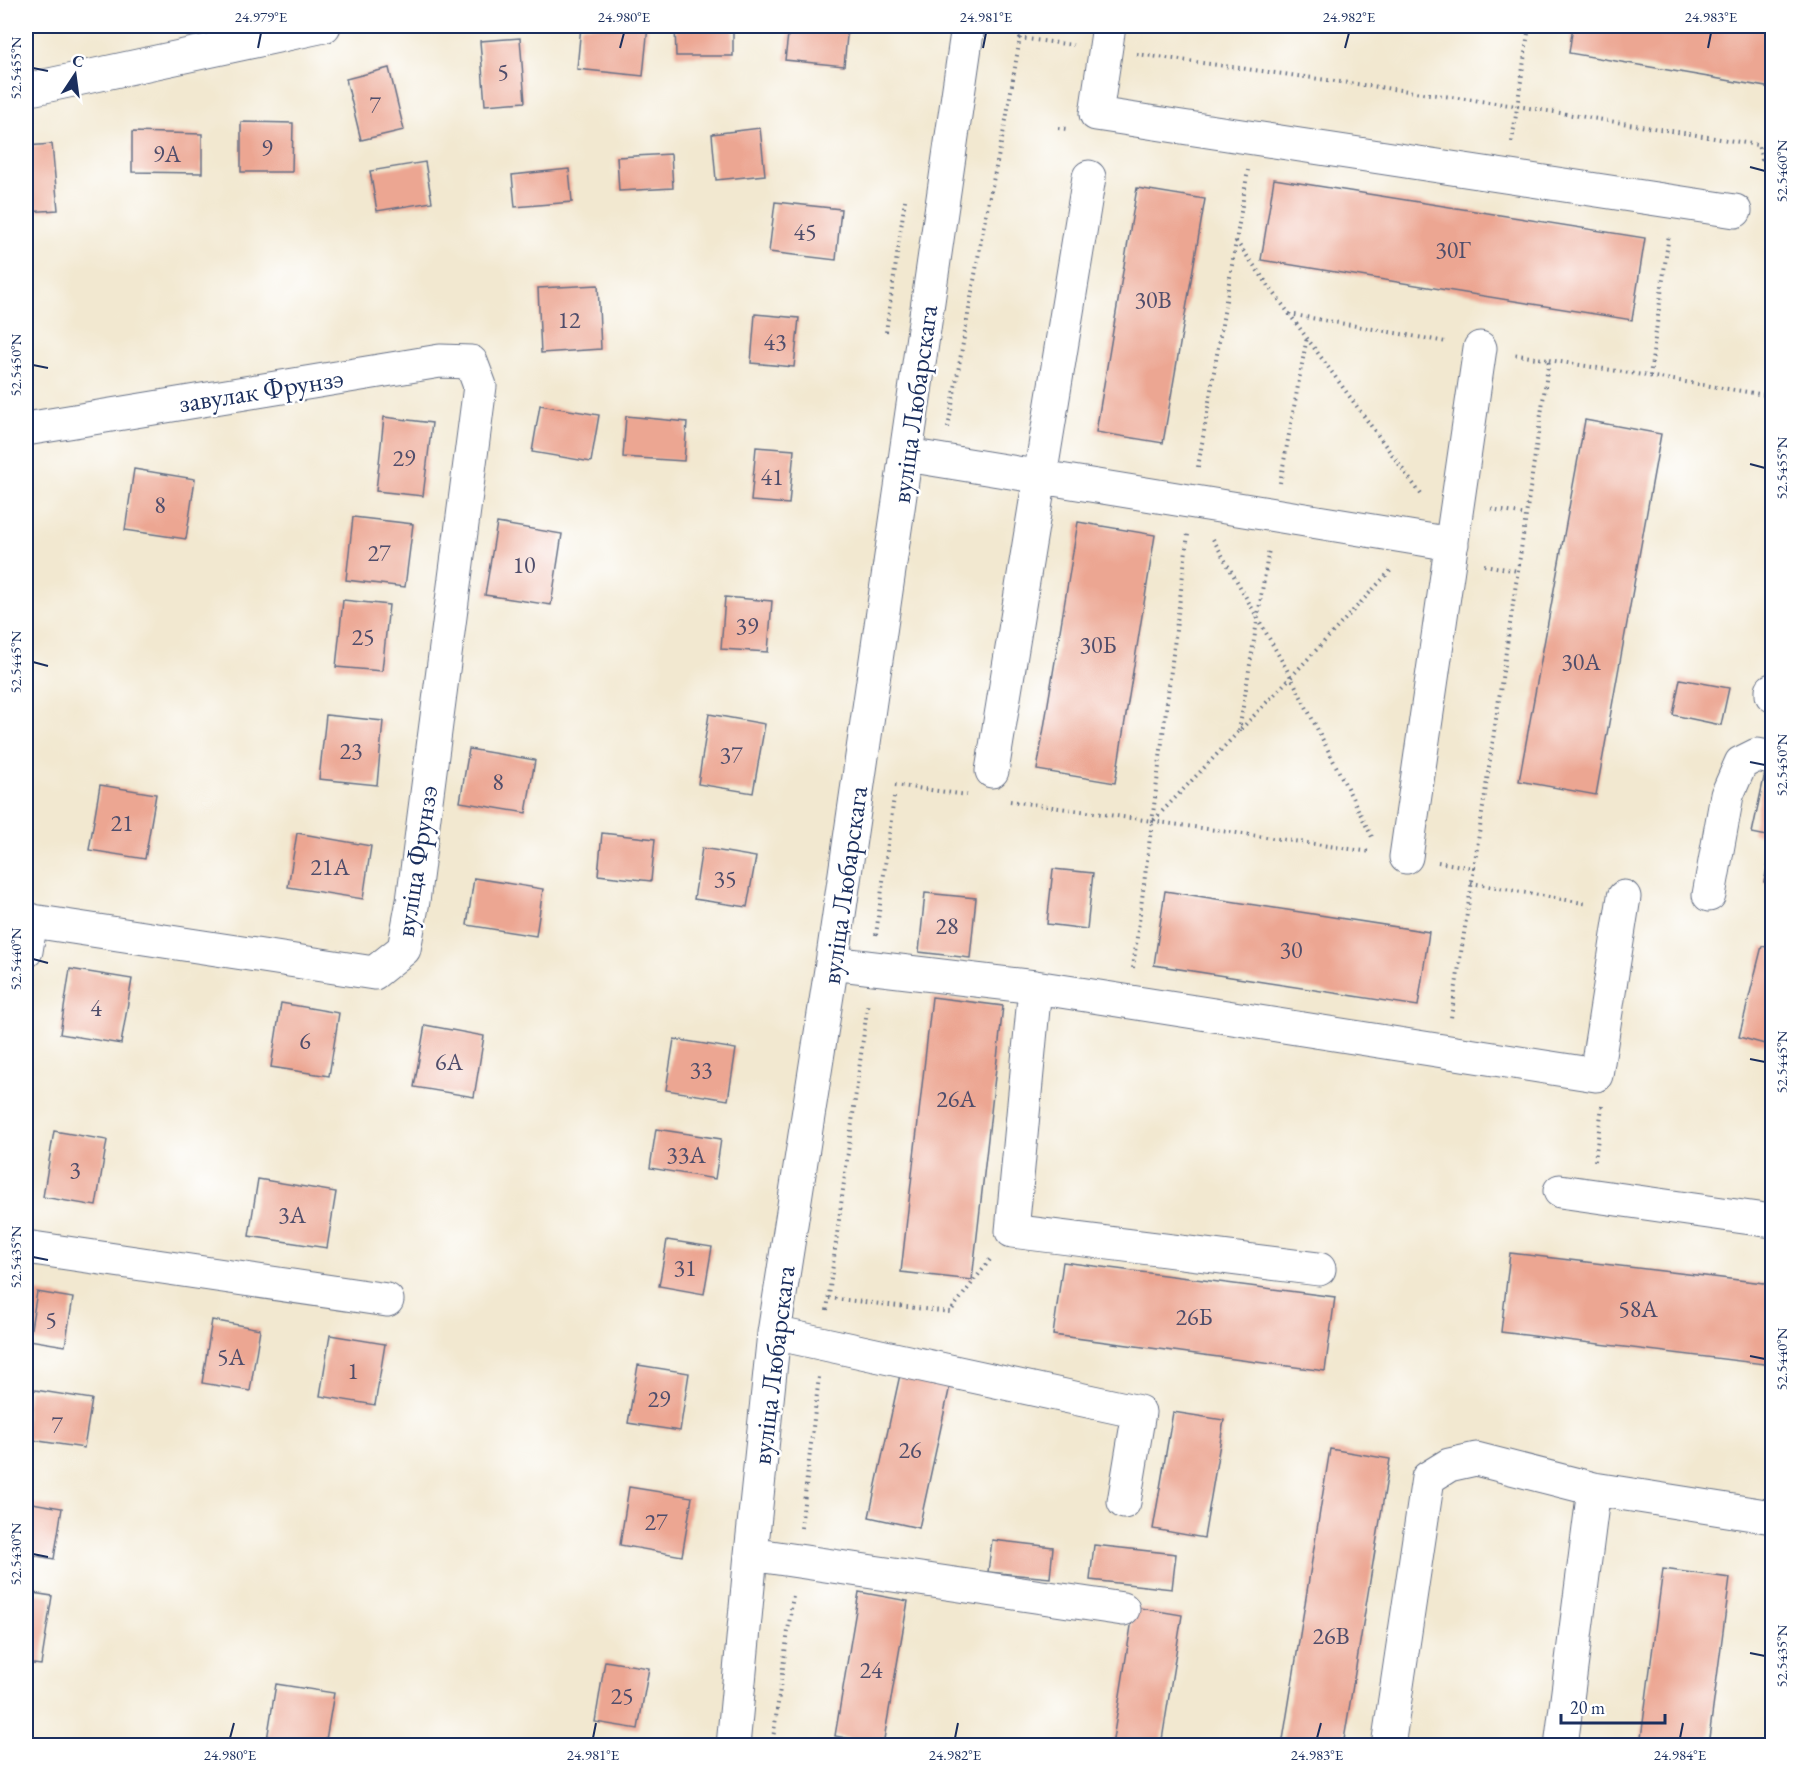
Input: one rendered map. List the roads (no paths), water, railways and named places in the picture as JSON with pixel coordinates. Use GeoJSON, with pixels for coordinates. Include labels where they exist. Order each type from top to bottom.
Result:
{"type":"FeatureCollection","features":[{"type":"Feature","properties":{"kind":"street"},"geometry":{"type":"LineString","coordinates":[[26,90],[324,26]]}},
{"type":"Feature","properties":{"kind":"street","name":"вуліца Любарскага"},"geometry":{"type":"LineString","coordinates":[[733,1746],[774,1332],[832,963],[968,26]]}},
{"type":"Feature","properties":{"kind":"street"},"geometry":{"type":"LineString","coordinates":[[1107,37],[1096,114],[1735,211]]}},
{"type":"Feature","properties":{"kind":"street"},"geometry":{"type":"LineString","coordinates":[[982,783],[1039,477],[1089,177]]}},
{"type":"Feature","properties":{"kind":"street"},"geometry":{"type":"LineString","coordinates":[[1393,855],[1451,552],[1480,348]]}},
{"type":"Feature","properties":{"kind":"street","name":"завулак Фрунзэ"},"geometry":{"type":"LineString","coordinates":[[26,429],[440,361],[471,362],[480,386]]}},
{"type":"Feature","properties":{"kind":"street","name":"вуліца Фрунзэ"},"geometry":{"type":"LineString","coordinates":[[27,930],[374,973],[404,949],[413,901],[480,386]]}},
{"type":"Feature","properties":{"kind":"street"},"geometry":{"type":"LineString","coordinates":[[907,455],[1192,502],[1451,552]]}},
{"type":"Feature","properties":{"kind":"street"},"geometry":{"type":"LineString","coordinates":[[1773,690],[1773,695]]}},
{"type":"Feature","properties":{"kind":"street"},"geometry":{"type":"LineString","coordinates":[[1709,895],[1727,795],[1741,764],[1757,755],[1773,758]]}},
{"type":"Feature","properties":{"kind":"street"},"geometry":{"type":"LineString","coordinates":[[832,963],[1035,987],[1596,1075],[1624,904]]}},
{"type":"Feature","properties":{"kind":"street"},"geometry":{"type":"LineString","coordinates":[[1035,987],[1012,1231],[1319,1269]]}},
{"type":"Feature","properties":{"kind":"street"},"geometry":{"type":"LineString","coordinates":[[1575,1193],[1773,1221]]}},
{"type":"Feature","properties":{"kind":"street"},"geometry":{"type":"LineString","coordinates":[[26,1246],[387,1300]]}},
{"type":"Feature","properties":{"kind":"street"},"geometry":{"type":"LineString","coordinates":[[774,1332],[1138,1412],[1124,1502]]}},
{"type":"Feature","properties":{"kind":"street"},"geometry":{"type":"LineString","coordinates":[[1388,1746],[1428,1478],[1449,1465],[1476,1459],[1594,1489],[1773,1517]]}},
{"type":"Feature","properties":{"kind":"street"},"geometry":{"type":"LineString","coordinates":[[1561,1746],[1594,1489]]}},
{"type":"Feature","properties":{"kind":"street"},"geometry":{"type":"LineString","coordinates":[[751,1554],[1123,1609]]}}]}
